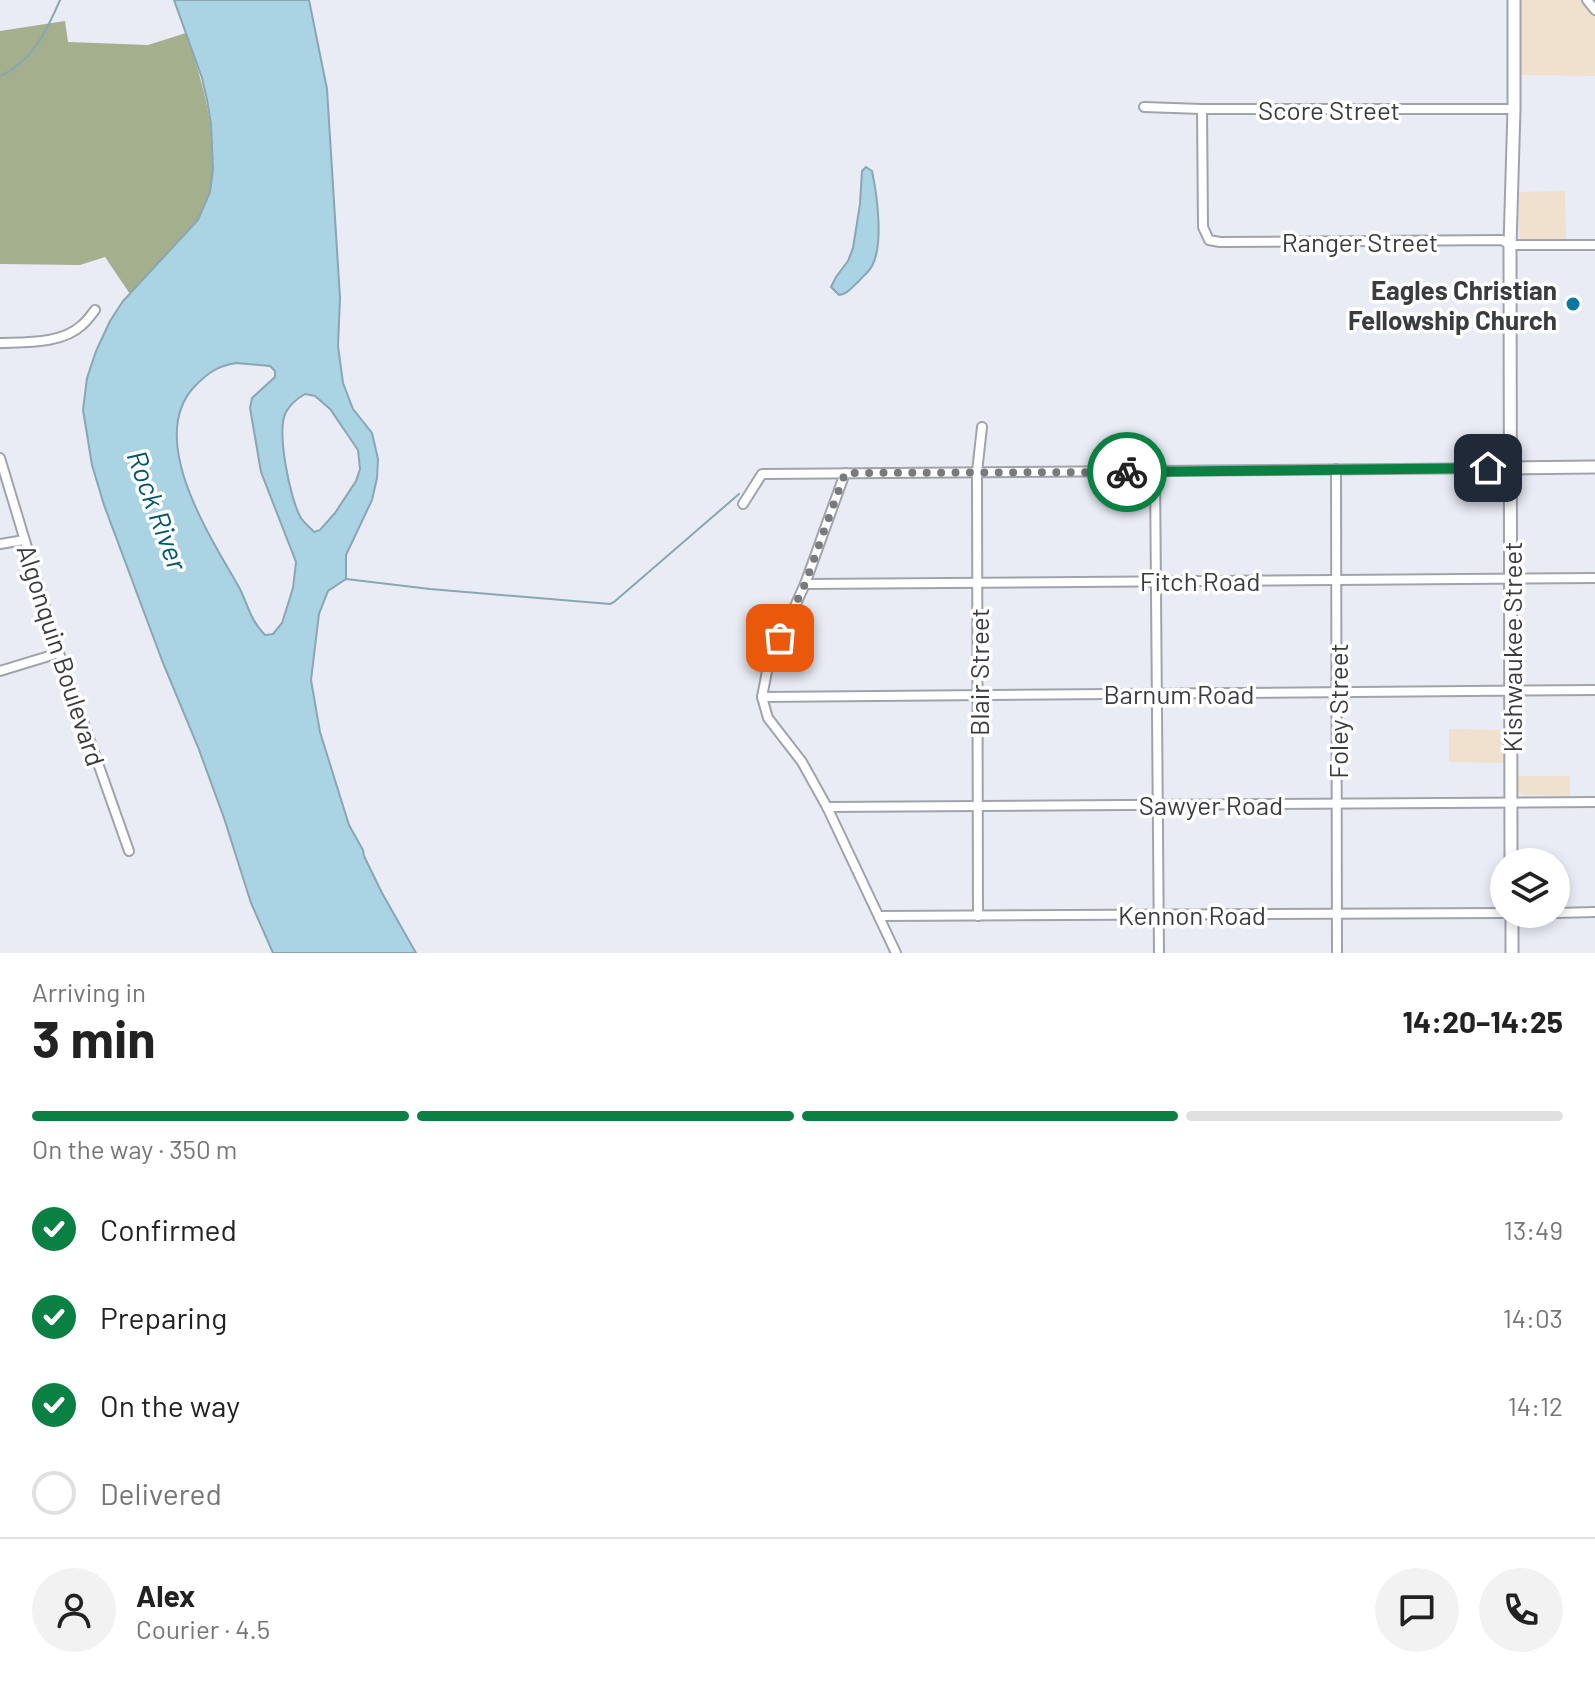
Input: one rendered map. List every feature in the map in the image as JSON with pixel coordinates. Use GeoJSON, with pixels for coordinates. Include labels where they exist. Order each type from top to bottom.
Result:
{"type":"FeatureCollection","features":[{"type":"Feature","properties":{"kind":"street","name":"Kishwaukee Street"},"geometry":{"type":"LineString","coordinates":[[1511,848],[1510,245],[1514,0]]}},
{"type":"Feature","properties":{"kind":"street"},"geometry":{"type":"LineString","coordinates":[[1587,0],[1595,10]]}},
{"type":"Feature","properties":{"kind":"street","name":"Score Street"},"geometry":{"type":"LineString","coordinates":[[1144,107],[1514,109]]}},
{"type":"Feature","properties":{"kind":"street","name":"Ranger Street"},"geometry":{"type":"LineString","coordinates":[[1202,109],[1203,227],[1209,240],[1502,240],[1510,245],[1595,245]]}},
{"type":"Feature","properties":{"kind":"street"},"geometry":{"type":"LineString","coordinates":[[0,343],[70,334],[82,326],[95,310]]}},
{"type":"Feature","properties":{"kind":"street","name":"Blair Street"},"geometry":{"type":"LineString","coordinates":[[978,916],[977,472],[982,427]]}},
{"type":"Feature","properties":{"kind":"street","name":"Algonquin Boulevard"},"geometry":{"type":"LineString","coordinates":[[0,458],[59,653],[129,851]]}},
{"type":"Feature","properties":{"kind":"street"},"geometry":{"type":"LineString","coordinates":[[743,504],[762,474],[1595,467]]}},
{"type":"Feature","properties":{"kind":"street","name":"Foley Street"},"geometry":{"type":"LineString","coordinates":[[1336,469],[1337,953]]}},
{"type":"Feature","properties":{"kind":"street"},"geometry":{"type":"LineString","coordinates":[[1155,471],[1159,953]]}},
{"type":"Feature","properties":{"kind":"street"},"geometry":{"type":"LineString","coordinates":[[845,473],[805,584],[768,666],[762,697],[768,718],[802,762],[827,807],[896,953]]}},
{"type":"Feature","properties":{"kind":"street"},"geometry":{"type":"LineString","coordinates":[[0,544],[24,540]]}},
{"type":"Feature","properties":{"kind":"street","name":"Fitch Road"},"geometry":{"type":"LineString","coordinates":[[805,584],[1595,578]]}},
{"type":"Feature","properties":{"kind":"street"},"geometry":{"type":"LineString","coordinates":[[0,671],[59,653]]}},
{"type":"Feature","properties":{"kind":"street","name":"Barnum Road"},"geometry":{"type":"LineString","coordinates":[[762,697],[1595,690]]}},
{"type":"Feature","properties":{"kind":"street","name":"Sawyer Road"},"geometry":{"type":"LineString","coordinates":[[827,807],[1595,802]]}},
{"type":"Feature","properties":{"kind":"street"},"geometry":{"type":"LineString","coordinates":[[1570,913],[1595,912]]}},
{"type":"Feature","properties":{"kind":"street","name":"Kennon Road"},"geometry":{"type":"LineString","coordinates":[[879,916],[1490,913]]}},
{"type":"Feature","properties":{"kind":"street"},"geometry":{"type":"LineString","coordinates":[[1512,928],[1512,953]]}},
{"type":"Feature","properties":{"kind":"shaded area"},"geometry":{"type":"Polygon","coordinates":[[[1518,0],[1584,0],[1595,15],[1595,76],[1518,75],[1518,0]]]}},
{"type":"Feature","properties":{"kind":"shaded area"},"geometry":{"type":"Polygon","coordinates":[[[1565,191],[1566,241],[1525,241],[1519,238],[1518,192],[1565,191]]]}},
{"type":"Feature","properties":{"kind":"shaded area"},"geometry":{"type":"Polygon","coordinates":[[[1449,729],[1505,730],[1504,763],[1449,762],[1449,729]]]}},
{"type":"Feature","properties":{"kind":"shaded area"},"geometry":{"type":"Polygon","coordinates":[[[1517,776],[1570,776],[1570,796],[1522,795],[1518,790],[1517,776]]]}},
{"type":"Feature","properties":{"kind":"green space"},"geometry":{"type":"Polygon","coordinates":[[[65,21],[68,42],[148,45],[186,33],[206,102],[213,153],[207,200],[195,226],[130,294],[105,257],[80,265],[0,264],[0,31],[65,21]]]}},
{"type":"Feature","properties":{"kind":"water","name":"Rock River"},"geometry":{"type":"Polygon","coordinates":[[[174,0],[309,0],[327,89],[340,298],[338,346],[343,383],[353,409],[372,433],[378,459],[372,500],[346,555],[346,579],[328,591],[319,614],[311,680],[320,732],[349,825],[416,953],[273,953],[251,903],[224,818],[163,663],[92,465],[83,410],[87,378],[96,351],[123,301],[198,220],[210,192],[213,170],[211,124],[202,78],[174,0]],[[236,363],[218,368],[204,377],[182,407],[177,431],[179,458],[198,512],[255,622],[265,635],[273,634],[282,623],[293,588],[296,562],[261,472],[250,408],[252,398],[275,377],[275,371],[270,366],[236,363]],[[305,394],[286,412],[283,449],[297,509],[302,520],[314,532],[320,530],[335,513],[356,481],[360,469],[358,450],[330,409],[315,396],[305,394]]]}},
{"type":"Feature","properties":{"kind":"water"},"geometry":{"type":"Polygon","coordinates":[[[866,167],[872,171],[877,206],[879,233],[876,257],[868,272],[850,290],[839,295],[831,287],[853,248],[862,171],[866,167]]]}},
{"type":"Feature","properties":{"kind":"waterway"},"geometry":{"type":"LineString","coordinates":[[0,76],[30,54],[44,34],[60,0]]}},
{"type":"Feature","properties":{"kind":"waterway"},"geometry":{"type":"LineString","coordinates":[[346,579],[610,604],[739,494]]}},
{"type":"Feature","properties":{"kind":"way so far"},"geometry":{"type":"LineString","coordinates":[[780,638],[805,584],[845,473],[1127,472]]}},
{"type":"Feature","properties":{"kind":"place","name":"Eagles Christian Fellowship Church"},"geometry":{"type":"Point","coordinates":[1573,304]}},
{"type":"Feature","properties":{"kind":"route"},"geometry":{"type":"LineString","coordinates":[[1127,472],[1488,468]]}}]}
